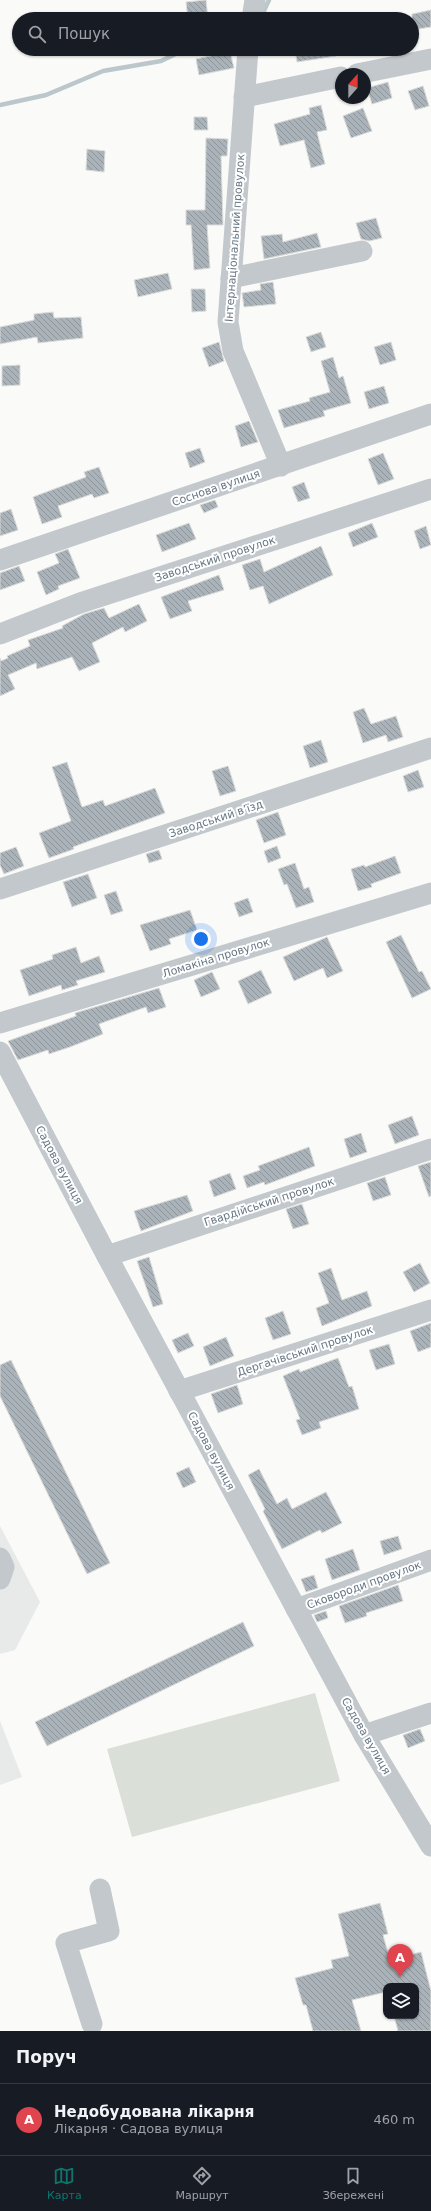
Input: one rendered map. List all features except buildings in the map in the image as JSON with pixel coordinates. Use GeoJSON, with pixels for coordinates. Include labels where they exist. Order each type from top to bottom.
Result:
{"type":"FeatureCollection","features":[{"type":"Feature","properties":{"kind":"street"},"geometry":{"type":"LineString","coordinates":[[253,12],[255,0]]}},
{"type":"Feature","properties":{"kind":"street","name":"Інтернаціональний провулок"},"geometry":{"type":"LineString","coordinates":[[247,56],[228,322],[233,351],[281,466]]}},
{"type":"Feature","properties":{"kind":"street"},"geometry":{"type":"LineString","coordinates":[[371,71],[431,59]]}},
{"type":"Feature","properties":{"kind":"street"},"geometry":{"type":"LineString","coordinates":[[244,97],[335,78]]}},
{"type":"Feature","properties":{"kind":"street"},"geometry":{"type":"LineString","coordinates":[[231,278],[362,251]]}},
{"type":"Feature","properties":{"kind":"street","name":"Соснова вулиця"},"geometry":{"type":"LineString","coordinates":[[0,560],[431,414]]}},
{"type":"Feature","properties":{"kind":"street","name":"Заводський провулок"},"geometry":{"type":"LineString","coordinates":[[0,634],[80,603],[431,489]]}},
{"type":"Feature","properties":{"kind":"street","name":"Заводський в’їзд"},"geometry":{"type":"LineString","coordinates":[[0,889],[431,748]]}},
{"type":"Feature","properties":{"kind":"street","name":"Ломакіна провулок"},"geometry":{"type":"LineString","coordinates":[[0,1023],[431,893]]}},
{"type":"Feature","properties":{"kind":"street","name":"Садова вулиця"},"geometry":{"type":"LineString","coordinates":[[0,1052],[107,1256],[364,1735],[431,1846]]}},
{"type":"Feature","properties":{"kind":"street","name":"Гвардійський провулок"},"geometry":{"type":"LineString","coordinates":[[107,1256],[431,1148]]}},
{"type":"Feature","properties":{"kind":"street","name":"Дергачівський провулок"},"geometry":{"type":"LineString","coordinates":[[180,1391],[431,1310]]}},
{"type":"Feature","properties":{"kind":"street"},"geometry":{"type":"LineString","coordinates":[[0,1558],[4,1567],[0,1579]]}},
{"type":"Feature","properties":{"kind":"street","name":"Сковороди провулок"},"geometry":{"type":"LineString","coordinates":[[296,1609],[431,1560]]}},
{"type":"Feature","properties":{"kind":"street"},"geometry":{"type":"LineString","coordinates":[[364,1735],[431,1713]]}},
{"type":"Feature","properties":{"kind":"street"},"geometry":{"type":"LineString","coordinates":[[92,2024],[66,1943],[109,1931],[100,1889]]}},
{"type":"Feature","properties":{"kind":"shaded area"},"geometry":{"type":"Polygon","coordinates":[[[0,1526],[40,1602],[15,1650],[0,1654],[0,1526]]]}},
{"type":"Feature","properties":{"kind":"shaded area"},"geometry":{"type":"Polygon","coordinates":[[[315,1693],[340,1781],[132,1837],[107,1749],[315,1693]]]}},
{"type":"Feature","properties":{"kind":"shaded area"},"geometry":{"type":"Polygon","coordinates":[[[0,1721],[22,1777],[0,1785],[0,1721]]]}},
{"type":"Feature","properties":{"kind":"waterway"},"geometry":{"type":"LineString","coordinates":[[263,12],[269,0]]}},
{"type":"Feature","properties":{"kind":"waterway"},"geometry":{"type":"LineString","coordinates":[[0,105],[46,95],[103,71],[161,61],[171,56]]}},
{"type":"Feature","properties":{"kind":"place","name":"Недобудована лікарня"},"geometry":{"type":"Point","coordinates":[400,1977]}}]}
